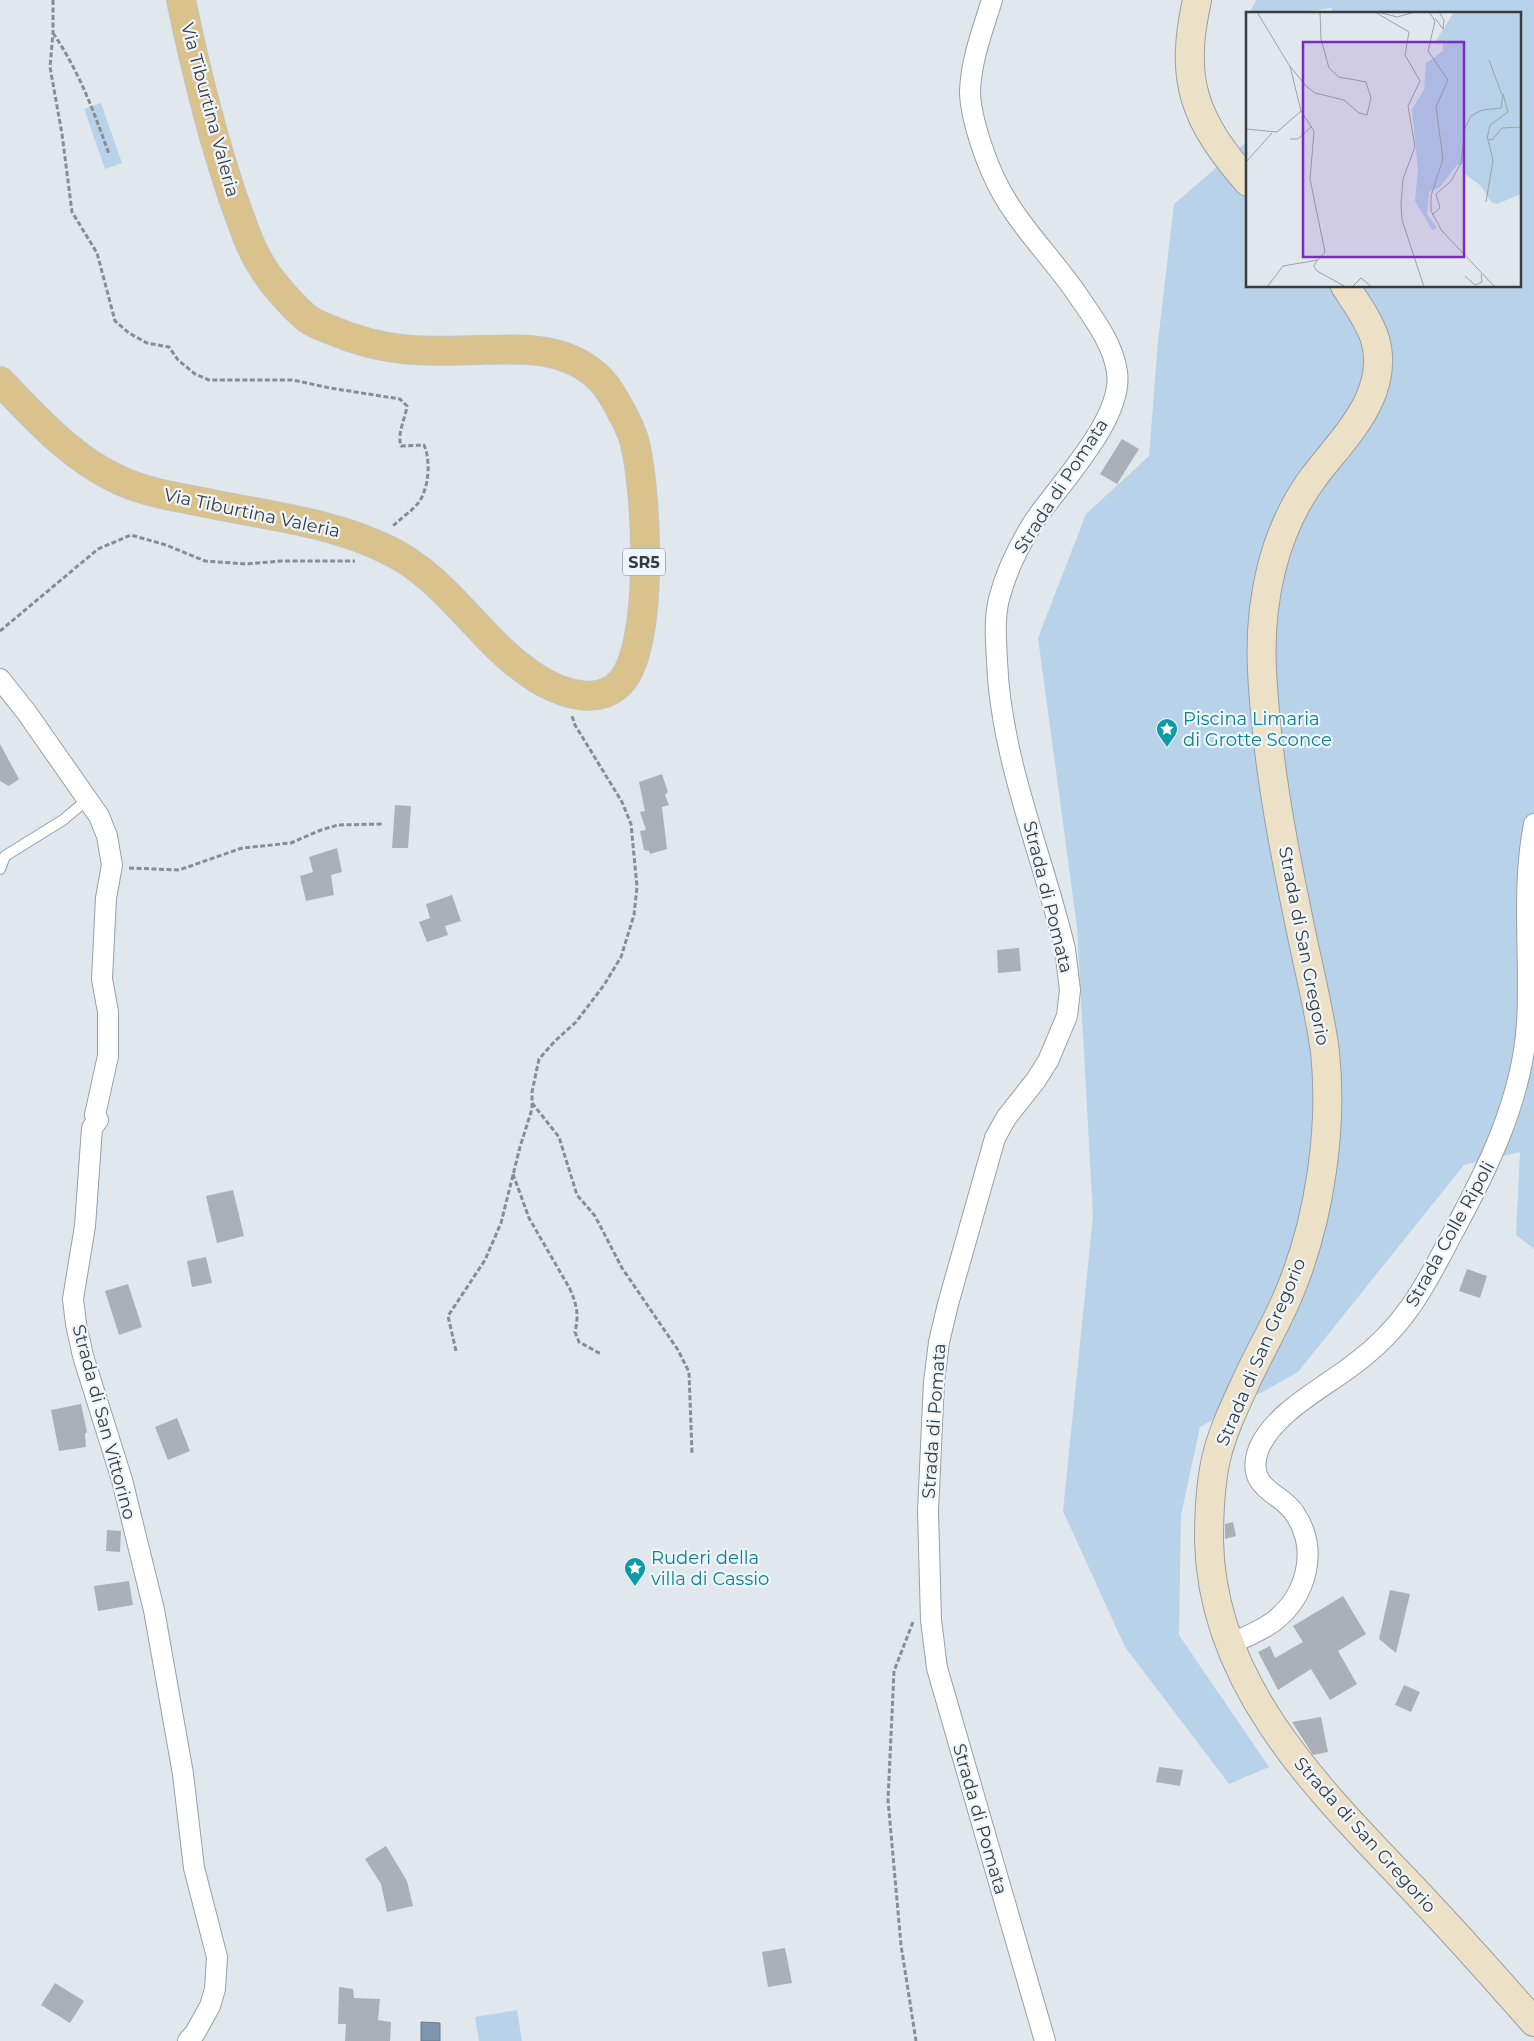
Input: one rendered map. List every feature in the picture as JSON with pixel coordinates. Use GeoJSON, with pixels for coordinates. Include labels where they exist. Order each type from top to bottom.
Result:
{"type":"FeatureCollection","features":[{"type":"Feature","properties":{"kind":"main road","name":"Via Tiburtina Valeria"},"geometry":{"type":"LineString","coordinates":[[0,381],[36,419],[73,452],[120,481],[169,497],[295,519],[345,532],[368,540],[405,558],[432,579],[480,630],[515,661],[536,677],[556,688],[582,696],[606,693],[619,685],[631,666],[637,646],[642,612],[645,528],[643,484],[630,429],[602,381],[574,361],[552,352],[525,349],[400,350],[358,342],[308,319],[262,268],[245,231],[217,150],[181,0]]}},
{"type":"Feature","properties":{"kind":"street","name":"Strada di Pomata"},"geometry":{"type":"LineString","coordinates":[[992,0],[973,66],[970,90],[974,121],[982,147],[1008,203],[1069,282],[1102,332],[1112,354],[1118,378],[1116,395],[1106,418],[1074,468],[1036,519],[1020,545],[1006,576],[997,609],[996,643],[1002,717],[1011,756],[1062,936],[1069,971],[1070,999],[1064,1028],[1054,1049],[1036,1080],[1000,1128],[988,1159],[939,1342],[935,1376],[928,1495],[930,1613],[935,1659],[1045,2041]]}},
{"type":"Feature","properties":{"kind":"street"},"geometry":{"type":"LineString","coordinates":[[1197,0],[1189,46],[1192,91],[1200,113],[1211,133],[1246,179]]}},
{"type":"Feature","properties":{"kind":"street","name":"Strada di San Gregorio"},"geometry":{"type":"LineString","coordinates":[[1346,288],[1361,311],[1374,338],[1378,362],[1375,385],[1358,420],[1310,483],[1288,520],[1271,570],[1261,628],[1260,665],[1270,764],[1298,918],[1322,1030],[1327,1064],[1328,1108],[1320,1179],[1302,1260],[1289,1294],[1229,1420],[1214,1469],[1209,1512],[1210,1556],[1216,1597],[1229,1644],[1242,1676],[1262,1711],[1315,1783],[1452,1929],[1534,2022]]}},
{"type":"Feature","properties":{"kind":"street","name":"Strada di San Vittorino"},"geometry":{"type":"LineString","coordinates":[[0,679],[99,816],[105,830],[110,857],[103,936],[102,979],[108,1012],[108,1056],[95,1115],[98,1120],[92,1128],[85,1226],[73,1299],[83,1356],[122,1480],[154,1610],[183,1774],[194,1868],[217,1957],[215,1988],[210,2006],[195,2033],[188,2041]]}},
{"type":"Feature","properties":{"kind":"street","name":"Strada Colle Ripoli"},"geometry":{"type":"LineString","coordinates":[[1229,1644],[1258,1631],[1279,1616],[1299,1593],[1306,1572],[1308,1550],[1301,1523],[1292,1509],[1264,1486],[1257,1474],[1256,1458],[1263,1440],[1278,1421],[1365,1356],[1404,1317],[1427,1282],[1471,1199],[1500,1137],[1516,1088],[1526,1036],[1528,1002],[1526,886],[1534,824]]}},
{"type":"Feature","properties":{"kind":"lane"},"geometry":{"type":"LineString","coordinates":[[0,869],[5,856],[63,820],[87,800]]}},
{"type":"Feature","properties":{"kind":"path"},"geometry":{"type":"LineString","coordinates":[[53,0],[50,66],[72,212],[97,253],[115,321],[129,333],[147,343],[169,347],[178,360],[195,374],[210,380],[293,380],[400,399],[407,406],[405,419],[398,437],[401,446],[424,445],[428,455],[427,480],[420,501],[393,526]]}},
{"type":"Feature","properties":{"kind":"path"},"geometry":{"type":"LineString","coordinates":[[53,33],[68,56],[90,100],[109,154]]}},
{"type":"Feature","properties":{"kind":"path"},"geometry":{"type":"LineString","coordinates":[[0,631],[98,549],[131,535],[166,545],[205,561],[246,564],[300,560],[358,561]]}},
{"type":"Feature","properties":{"kind":"path"},"geometry":{"type":"LineString","coordinates":[[456,1351],[448,1316],[485,1260],[501,1223],[532,1109],[532,1092],[539,1059],[555,1040],[576,1022],[604,985],[621,957],[634,915],[637,887],[631,824],[622,802],[572,716]]}},
{"type":"Feature","properties":{"kind":"path"},"geometry":{"type":"LineString","coordinates":[[110,871],[130,868],[179,870],[242,848],[291,844],[320,830],[338,825],[383,824]]}},
{"type":"Feature","properties":{"kind":"path"},"geometry":{"type":"LineString","coordinates":[[532,1103],[559,1138],[577,1195],[595,1216],[622,1268],[678,1350],[689,1372],[692,1453]]}},
{"type":"Feature","properties":{"kind":"path"},"geometry":{"type":"LineString","coordinates":[[513,1174],[528,1218],[570,1289],[575,1301],[578,1317],[575,1332],[579,1342],[601,1354]]}},
{"type":"Feature","properties":{"kind":"path"},"geometry":{"type":"LineString","coordinates":[[915,1615],[894,1670],[888,1800],[901,1946],[916,2041]]}},
{"type":"Feature","properties":{"kind":"shaded area"},"geometry":{"type":"Polygon","coordinates":[[[1256,0],[1534,0],[1534,1249],[1516,1235],[1520,1152],[1464,1165],[1298,1372],[1200,1427],[1181,1515],[1179,1635],[1269,1767],[1229,1784],[1125,1647],[1063,1511],[1093,1216],[1077,927],[1038,638],[1086,514],[1149,456],[1158,341],[1174,204],[1246,142],[1246,288],[1522,288],[1522,12],[1332,12],[1332,8],[1301,12],[1250,12],[1256,0]]]}},
{"type":"Feature","properties":{"kind":"shaded area"},"geometry":{"type":"Polygon","coordinates":[[[101,103],[122,163],[105,169],[84,109],[101,103]]]}},
{"type":"Feature","properties":{"kind":"shaded area"},"geometry":{"type":"Polygon","coordinates":[[[517,2010],[522,2041],[479,2041],[475,2017],[517,2010]]]}},
{"type":"Feature","properties":{"kind":"shaded area"},"geometry":{"type":"Polygon","coordinates":[[[421,2022],[440,2023],[440,2041],[421,2041],[421,2022]]]}},
{"type":"Feature","properties":{"kind":"building"},"geometry":{"type":"Polygon","coordinates":[[[1122,439],[1139,449],[1117,484],[1100,474],[1122,439]]]}},
{"type":"Feature","properties":{"kind":"building"},"geometry":{"type":"Polygon","coordinates":[[[0,744],[19,779],[9,786],[0,781],[0,744]]]}},
{"type":"Feature","properties":{"kind":"building"},"geometry":{"type":"Polygon","coordinates":[[[662,774],[668,792],[665,795],[669,805],[662,807],[667,849],[650,854],[649,851],[644,850],[640,831],[646,830],[640,812],[645,811],[639,782],[662,774]]]}},
{"type":"Feature","properties":{"kind":"building"},"geometry":{"type":"Polygon","coordinates":[[[395,805],[411,806],[408,848],[392,848],[395,805]]]}},
{"type":"Feature","properties":{"kind":"building"},"geometry":{"type":"Polygon","coordinates":[[[337,848],[342,872],[331,875],[334,895],[306,901],[300,876],[313,872],[309,857],[337,848]]]}},
{"type":"Feature","properties":{"kind":"building"},"geometry":{"type":"Polygon","coordinates":[[[452,895],[461,921],[445,926],[448,935],[427,942],[419,922],[430,918],[426,904],[452,895]]]}},
{"type":"Feature","properties":{"kind":"building"},"geometry":{"type":"Polygon","coordinates":[[[1019,948],[1021,971],[998,973],[997,950],[1019,948]]]}},
{"type":"Feature","properties":{"kind":"building"},"geometry":{"type":"Polygon","coordinates":[[[233,1190],[244,1236],[217,1243],[206,1196],[233,1190]]]}},
{"type":"Feature","properties":{"kind":"building"},"geometry":{"type":"Polygon","coordinates":[[[206,1257],[212,1283],[192,1287],[187,1261],[206,1257]]]}},
{"type":"Feature","properties":{"kind":"building"},"geometry":{"type":"Polygon","coordinates":[[[1467,1269],[1487,1276],[1480,1298],[1459,1291],[1467,1269]]]}},
{"type":"Feature","properties":{"kind":"building"},"geometry":{"type":"Polygon","coordinates":[[[128,1284],[142,1327],[119,1335],[105,1291],[128,1284]]]}},
{"type":"Feature","properties":{"kind":"building"},"geometry":{"type":"Polygon","coordinates":[[[81,1404],[87,1432],[85,1434],[86,1447],[59,1451],[51,1410],[81,1404]]]}},
{"type":"Feature","properties":{"kind":"building"},"geometry":{"type":"Polygon","coordinates":[[[177,1418],[190,1451],[168,1460],[155,1427],[177,1418]]]}},
{"type":"Feature","properties":{"kind":"building"},"geometry":{"type":"Polygon","coordinates":[[[1233,1522],[1236,1536],[1225,1539],[1225,1524],[1233,1522]]]}},
{"type":"Feature","properties":{"kind":"building"},"geometry":{"type":"Polygon","coordinates":[[[107,1530],[121,1531],[120,1552],[106,1551],[107,1530]]]}},
{"type":"Feature","properties":{"kind":"building"},"geometry":{"type":"Polygon","coordinates":[[[129,1581],[133,1605],[98,1611],[94,1586],[129,1581]]]}},
{"type":"Feature","properties":{"kind":"building"},"geometry":{"type":"Polygon","coordinates":[[[1390,1590],[1410,1594],[1396,1653],[1379,1639],[1390,1590]]]}},
{"type":"Feature","properties":{"kind":"building"},"geometry":{"type":"Polygon","coordinates":[[[1343,1596],[1366,1634],[1338,1651],[1357,1684],[1330,1700],[1311,1669],[1278,1690],[1258,1652],[1270,1646],[1275,1658],[1303,1642],[1293,1626],[1343,1596]]]}},
{"type":"Feature","properties":{"kind":"building"},"geometry":{"type":"Polygon","coordinates":[[[1404,1685],[1420,1692],[1411,1712],[1395,1705],[1404,1685]]]}},
{"type":"Feature","properties":{"kind":"building"},"geometry":{"type":"Polygon","coordinates":[[[1321,1717],[1328,1752],[1313,1755],[1292,1722],[1321,1717]]]}},
{"type":"Feature","properties":{"kind":"building"},"geometry":{"type":"Polygon","coordinates":[[[1159,1767],[1183,1770],[1180,1786],[1156,1782],[1159,1767]]]}},
{"type":"Feature","properties":{"kind":"building"},"geometry":{"type":"Polygon","coordinates":[[[386,1846],[407,1881],[413,1906],[387,1912],[381,1884],[365,1859],[386,1846]]]}},
{"type":"Feature","properties":{"kind":"building"},"geometry":{"type":"Polygon","coordinates":[[[785,1948],[792,1983],[768,1987],[762,1952],[785,1948]]]}},
{"type":"Feature","properties":{"kind":"building"},"geometry":{"type":"Polygon","coordinates":[[[55,1983],[84,2001],[70,2023],[41,2005],[55,1983]]]}},
{"type":"Feature","properties":{"kind":"building"},"geometry":{"type":"Polygon","coordinates":[[[339,1987],[353,1989],[354,1998],[380,1999],[378,2020],[391,2022],[390,2041],[345,2041],[346,2024],[338,2024],[339,1987]]]}},
{"type":"Feature","properties":{"kind":"place","name":"Piscina Limaria di Grotte Sconce"},"geometry":{"type":"Point","coordinates":[1167,748]}},
{"type":"Feature","properties":{"kind":"place","name":"Ruderi della villa di Cassio"},"geometry":{"type":"Point","coordinates":[635,1587]}}]}
